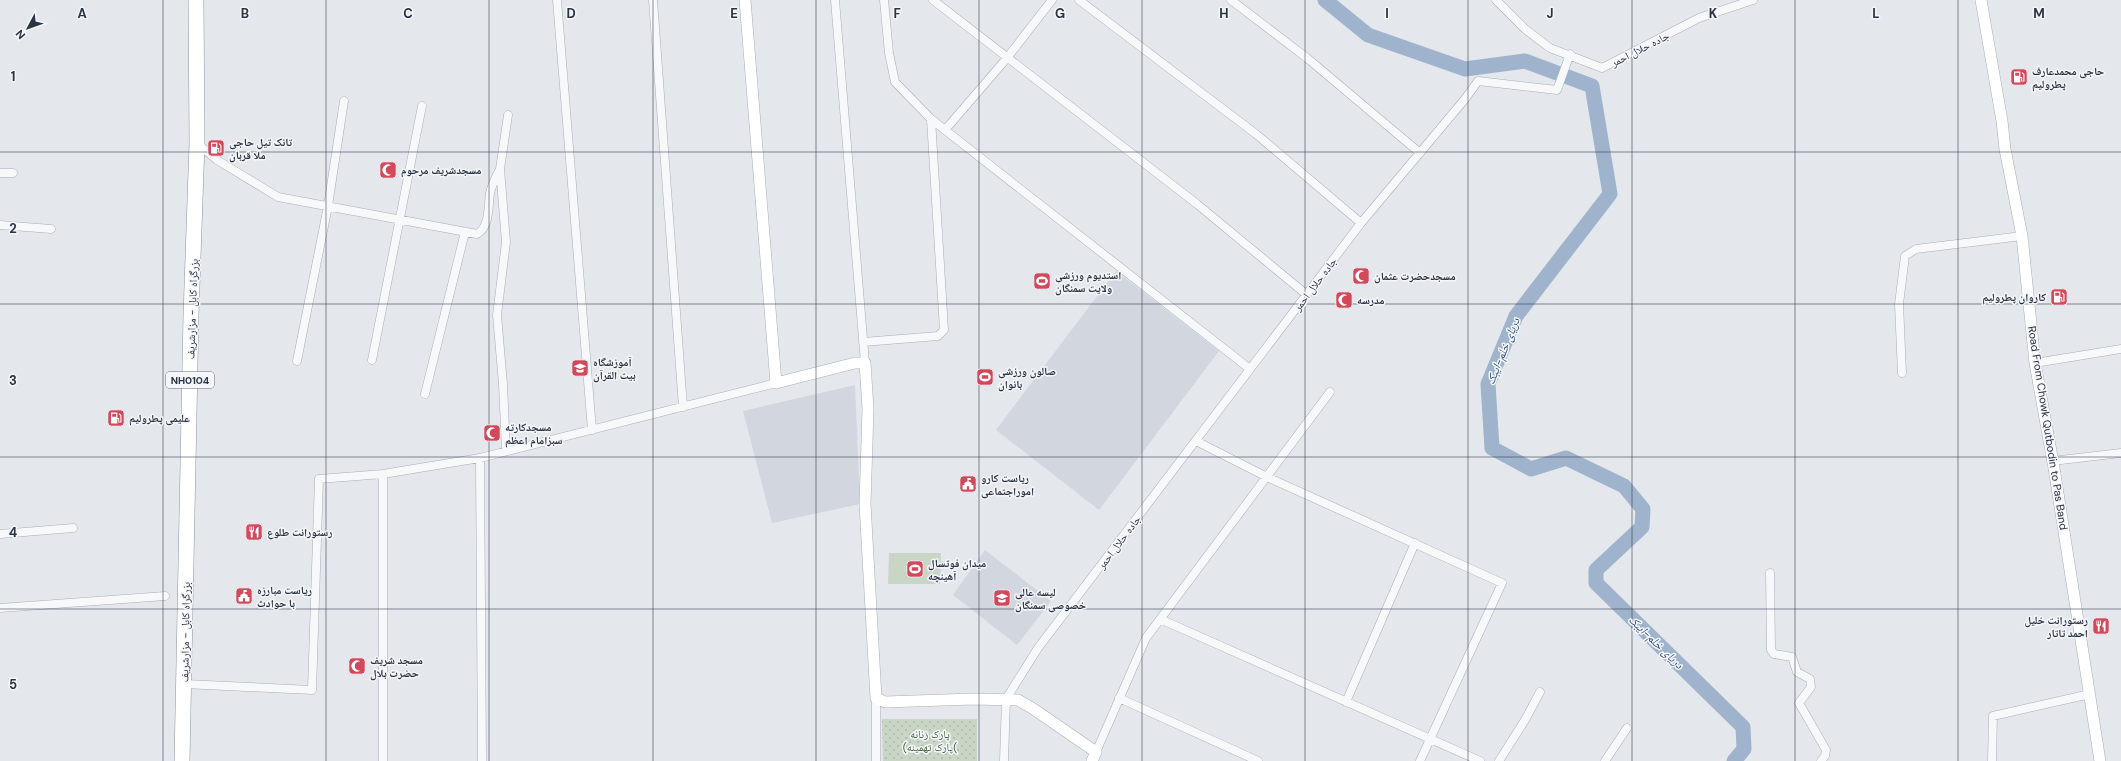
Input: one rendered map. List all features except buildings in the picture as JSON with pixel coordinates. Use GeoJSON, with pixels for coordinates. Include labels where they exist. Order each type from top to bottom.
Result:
{"type":"FeatureCollection","features":[{"type":"Feature","properties":{"kind":"highway","name":"بزرگراه کابل - مزارشریف"},"geometry":{"type":"LineString","coordinates":[[182,761],[191,323],[198,144],[196,0]]}},
{"type":"Feature","properties":{"kind":"street"},"geometry":{"type":"LineString","coordinates":[[557,0],[592,430]]}},
{"type":"Feature","properties":{"kind":"street"},"geometry":{"type":"LineString","coordinates":[[653,0],[683,407]]}},
{"type":"Feature","properties":{"kind":"street"},"geometry":{"type":"LineString","coordinates":[[745,0],[776,383]]}},
{"type":"Feature","properties":{"kind":"street"},"geometry":{"type":"LineString","coordinates":[[835,0],[868,409],[865,504],[876,698],[876,761]]}},
{"type":"Feature","properties":{"kind":"street"},"geometry":{"type":"LineString","coordinates":[[884,0],[889,53],[895,82],[931,119],[1250,369]]}},
{"type":"Feature","properties":{"kind":"street"},"geometry":{"type":"LineString","coordinates":[[932,0],[1197,204],[1307,295]]}},
{"type":"Feature","properties":{"kind":"street"},"geometry":{"type":"LineString","coordinates":[[945,130],[1007,58],[1052,0]]}},
{"type":"Feature","properties":{"kind":"street"},"geometry":{"type":"LineString","coordinates":[[1079,0],[1250,130],[1361,223]]}},
{"type":"Feature","properties":{"kind":"street"},"geometry":{"type":"LineString","coordinates":[[1231,0],[1307,58],[1420,153]]}},
{"type":"Feature","properties":{"kind":"street"},"geometry":{"type":"LineString","coordinates":[[1496,0],[1525,29],[1550,48],[1570,54]]}},
{"type":"Feature","properties":{"kind":"street","name":"جاده حلال احمر"},"geometry":{"type":"LineString","coordinates":[[1006,699],[1038,648],[1361,223],[1465,99],[1478,81],[1557,90],[1570,54],[1602,68],[1699,18],[1753,0]]}},
{"type":"Feature","properties":{"kind":"street","name":"Road From Chowk Qutbodin to Pas Band"},"geometry":{"type":"LineString","coordinates":[[1981,0],[2002,121],[2005,149],[2022,236],[2035,363],[2100,761]]}},
{"type":"Feature","properties":{"kind":"street"},"geometry":{"type":"LineString","coordinates":[[297,361],[328,206],[344,101]]}},
{"type":"Feature","properties":{"kind":"street"},"geometry":{"type":"LineString","coordinates":[[372,360],[401,219],[422,106]]}},
{"type":"Feature","properties":{"kind":"street"},"geometry":{"type":"LineString","coordinates":[[506,451],[497,315],[506,242],[500,169],[508,115]]}},
{"type":"Feature","properties":{"kind":"street"},"geometry":{"type":"LineString","coordinates":[[863,342],[938,336],[944,330],[931,119]]}},
{"type":"Feature","properties":{"kind":"street"},"geometry":{"type":"LineString","coordinates":[[198,144],[217,160],[278,197],[477,234],[482,231],[485,226],[490,192],[500,169]]}},
{"type":"Feature","properties":{"kind":"street"},"geometry":{"type":"LineString","coordinates":[[0,173],[13,172]]}},
{"type":"Feature","properties":{"kind":"street"},"geometry":{"type":"LineString","coordinates":[[0,225],[51,229]]}},
{"type":"Feature","properties":{"kind":"street"},"geometry":{"type":"LineString","coordinates":[[425,394],[465,232]]}},
{"type":"Feature","properties":{"kind":"street"},"geometry":{"type":"LineString","coordinates":[[1902,373],[1899,304],[1905,256],[1916,248],[2022,236]]}},
{"type":"Feature","properties":{"kind":"street"},"geometry":{"type":"LineString","coordinates":[[2035,363],[2121,349]]}},
{"type":"Feature","properties":{"kind":"street"},"geometry":{"type":"LineString","coordinates":[[184,684],[312,690],[319,479],[383,474],[480,458],[855,363],[865,363]]}},
{"type":"Feature","properties":{"kind":"street"},"geometry":{"type":"LineString","coordinates":[[876,698],[885,702],[1018,700],[1032,708],[1094,756],[1146,638],[1330,392]]}},
{"type":"Feature","properties":{"kind":"street"},"geometry":{"type":"LineString","coordinates":[[1196,441],[1267,477],[1502,583],[1420,761]]}},
{"type":"Feature","properties":{"kind":"street"},"geometry":{"type":"LineString","coordinates":[[2052,461],[2121,453]]}},
{"type":"Feature","properties":{"kind":"street"},"geometry":{"type":"LineString","coordinates":[[480,458],[482,761]]}},
{"type":"Feature","properties":{"kind":"street"},"geometry":{"type":"LineString","coordinates":[[383,474],[383,761]]}},
{"type":"Feature","properties":{"kind":"street"},"geometry":{"type":"LineString","coordinates":[[0,534],[72,528]]}},
{"type":"Feature","properties":{"kind":"street"},"geometry":{"type":"LineString","coordinates":[[1346,702],[1415,543]]}},
{"type":"Feature","properties":{"kind":"street"},"geometry":{"type":"LineString","coordinates":[[1770,573],[1771,650],[1774,654],[1792,657],[1797,672],[1810,679],[1811,687],[1799,703],[1826,750],[1825,756],[1821,761]]}},
{"type":"Feature","properties":{"kind":"street"},"geometry":{"type":"LineString","coordinates":[[0,608],[165,596]]}},
{"type":"Feature","properties":{"kind":"street"},"geometry":{"type":"LineString","coordinates":[[1160,619],[1480,761]]}},
{"type":"Feature","properties":{"kind":"street"},"geometry":{"type":"LineString","coordinates":[[1499,761],[1526,720],[1540,692]]}},
{"type":"Feature","properties":{"kind":"street"},"geometry":{"type":"LineString","coordinates":[[1992,761],[1993,716],[2090,694]]}},
{"type":"Feature","properties":{"kind":"street"},"geometry":{"type":"LineString","coordinates":[[1120,698],[1258,761]]}},
{"type":"Feature","properties":{"kind":"street"},"geometry":{"type":"LineString","coordinates":[[1004,761],[1006,699]]}},
{"type":"Feature","properties":{"kind":"street"},"geometry":{"type":"LineString","coordinates":[[1605,761],[1627,728]]}},
{"type":"Feature","properties":{"kind":"shaded area"},"geometry":{"type":"Polygon","coordinates":[[[1116,271],[1219,351],[1099,510],[996,430],[1116,271]]]}},
{"type":"Feature","properties":{"kind":"shaded area"},"geometry":{"type":"Polygon","coordinates":[[[855,385],[860,504],[772,523],[743,411],[855,385]]]}},
{"type":"Feature","properties":{"kind":"shaded area","name":"لیسه عالی خصوصی سمنگان"},"geometry":{"type":"Polygon","coordinates":[[[985,550],[1051,601],[1017,645],[953,595],[985,550]]]}},
{"type":"Feature","properties":{"kind":"green space","name":"میدان فوتسال آهینچه"},"geometry":{"type":"Polygon","coordinates":[[[889,553],[941,553],[940,584],[888,584],[889,553]]]}},
{"type":"Feature","properties":{"kind":"green space","name":"پارک زنانه (پارک تهمینه("},"geometry":{"type":"Polygon","coordinates":[[[882,719],[977,719],[977,761],[883,761],[882,719]]]}},
{"type":"Feature","properties":{"kind":"waterway","name":"دریای خلم-ایبک"},"geometry":{"type":"LineString","coordinates":[[1325,0],[1368,35],[1465,69],[1525,61],[1592,86],[1610,194],[1516,316],[1488,384],[1492,448],[1531,469],[1566,458],[1624,486],[1643,509],[1642,527],[1596,570],[1596,583],[1743,727],[1744,749],[1734,761]]}},
{"type":"Feature","properties":{"kind":"place","name":"حاجی محمدعارف پطرولیم"},"geometry":{"type":"Point","coordinates":[2019,77]}},
{"type":"Feature","properties":{"kind":"place","name":"تانک تیل حاجی ملا قربان"},"geometry":{"type":"Point","coordinates":[216,148]}},
{"type":"Feature","properties":{"kind":"place","name":"مسجدشریف مرحوم"},"geometry":{"type":"Point","coordinates":[388,170]}},
{"type":"Feature","properties":{"kind":"place","name":"مسجدحضرت عثمان"},"geometry":{"type":"Point","coordinates":[1361,276]}},
{"type":"Feature","properties":{"kind":"place","name":"استدیوم ورزشی ولایت سمنگان"},"geometry":{"type":"Point","coordinates":[1042,281]}},
{"type":"Feature","properties":{"kind":"place","name":"کاروان پطرولیم"},"geometry":{"type":"Point","coordinates":[2059,297]}},
{"type":"Feature","properties":{"kind":"place","name":"مدرسه"},"geometry":{"type":"Point","coordinates":[1344,300]}},
{"type":"Feature","properties":{"kind":"place","name":"آموزشگاه بیت القرآن"},"geometry":{"type":"Point","coordinates":[580,368]}},
{"type":"Feature","properties":{"kind":"place","name":"صالون ورزشی بانوان"},"geometry":{"type":"Point","coordinates":[985,377]}},
{"type":"Feature","properties":{"kind":"place","name":"علیمی پطرولیم"},"geometry":{"type":"Point","coordinates":[116,418]}},
{"type":"Feature","properties":{"kind":"place","name":"مسجدکارته سبزامام اعظم"},"geometry":{"type":"Point","coordinates":[492,433]}},
{"type":"Feature","properties":{"kind":"place","name":"ریاست کارو اموراجتماعی"},"geometry":{"type":"Point","coordinates":[968,484]}},
{"type":"Feature","properties":{"kind":"place","name":"رستورانت طلوع"},"geometry":{"type":"Point","coordinates":[254,532]}},
{"type":"Feature","properties":{"kind":"place","name":"میدان فوتسال آهینچه"},"geometry":{"type":"Point","coordinates":[915,569]}},
{"type":"Feature","properties":{"kind":"place","name":"ریاست مبارزه با حوادث"},"geometry":{"type":"Point","coordinates":[244,596]}},
{"type":"Feature","properties":{"kind":"place","name":"لیسه عالی خصوصی سمنگان"},"geometry":{"type":"Point","coordinates":[1002,598]}},
{"type":"Feature","properties":{"kind":"place","name":"رستورانت خلیل احمد تاتار"},"geometry":{"type":"Point","coordinates":[2101,626]}},
{"type":"Feature","properties":{"kind":"place","name":"مسجد شریف حضرت بلال"},"geometry":{"type":"Point","coordinates":[357,666]}}]}
